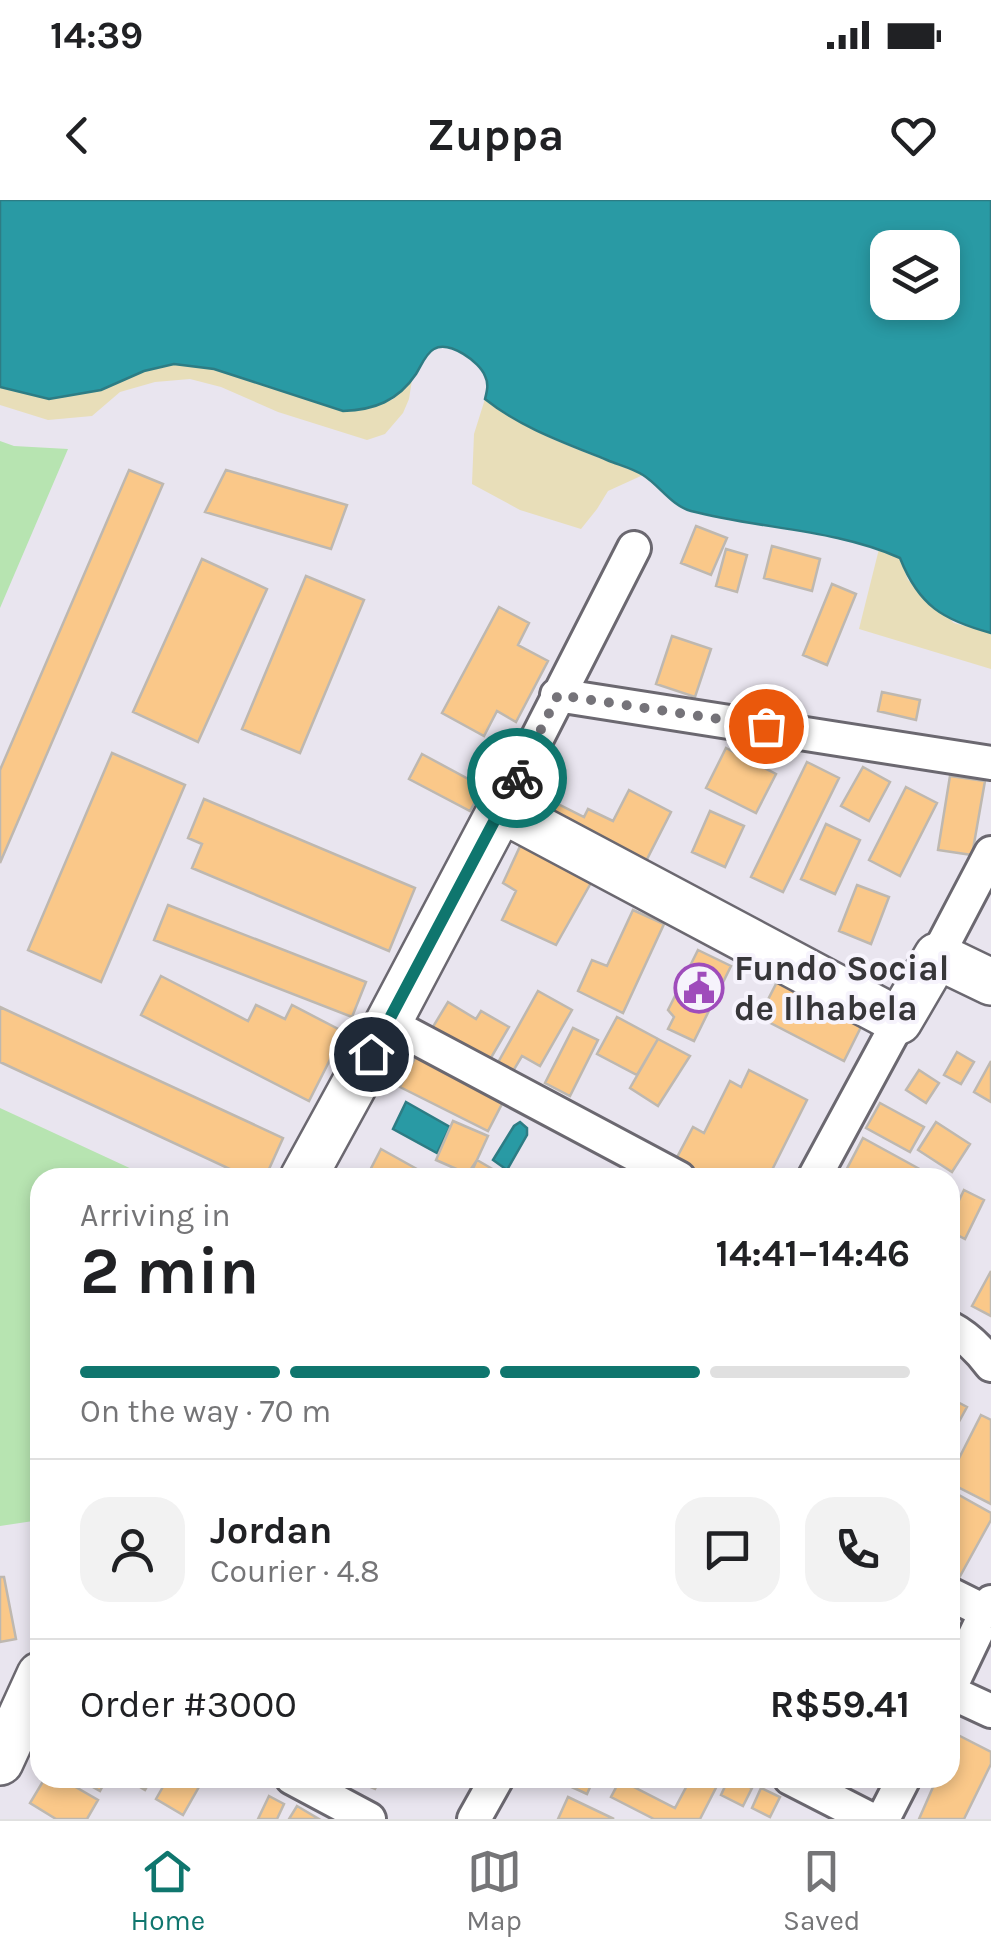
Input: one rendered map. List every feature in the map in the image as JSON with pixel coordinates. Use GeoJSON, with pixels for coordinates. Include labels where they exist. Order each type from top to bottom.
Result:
{"type":"FeatureCollection","features":[{"type":"Feature","properties":{"kind":"main road"},"geometry":{"type":"LineString","coordinates":[[308,1168],[502,808],[899,1021],[937,956],[991,982]]}},
{"type":"Feature","properties":{"kind":"main road"},"geometry":{"type":"LineString","coordinates":[[0,1762],[30,1697]]}},
{"type":"Feature","properties":{"kind":"street"},"geometry":{"type":"LineString","coordinates":[[502,808],[634,548]]}},
{"type":"Feature","properties":{"kind":"street"},"geometry":{"type":"LineString","coordinates":[[558,695],[991,763]]}},
{"type":"Feature","properties":{"kind":"street"},"geometry":{"type":"LineString","coordinates":[[937,956],[991,853]]}},
{"type":"Feature","properties":{"kind":"street"},"geometry":{"type":"LineString","coordinates":[[819,1168],[899,1021]]}},
{"type":"Feature","properties":{"kind":"street"},"geometry":{"type":"LineString","coordinates":[[388,1023],[659,1168]]}},
{"type":"Feature","properties":{"kind":"street"},"geometry":{"type":"LineString","coordinates":[[960,1334],[991,1365]]}},
{"type":"Feature","properties":{"kind":"street"},"geometry":{"type":"LineString","coordinates":[[960,1597],[988,1607],[960,1668]]}},
{"type":"Feature","properties":{"kind":"street"},"geometry":{"type":"LineString","coordinates":[[960,1695],[991,1711]]}},
{"type":"Feature","properties":{"kind":"street"},"geometry":{"type":"LineString","coordinates":[[311,1788],[369,1819]]}},
{"type":"Feature","properties":{"kind":"street"},"geometry":{"type":"LineString","coordinates":[[474,1819],[491,1788]]}},
{"type":"Feature","properties":{"kind":"street"},"geometry":{"type":"LineString","coordinates":[[810,1788],[870,1819]]}},
{"type":"Feature","properties":{"kind":"street"},"geometry":{"type":"LineString","coordinates":[[883,1819],[899,1788]]}},
{"type":"Feature","properties":{"kind":"green space"},"geometry":{"type":"Polygon","coordinates":[[[0,441],[14,446],[68,449],[0,608],[0,441]]]}},
{"type":"Feature","properties":{"kind":"green space"},"geometry":{"type":"Polygon","coordinates":[[[0,1108],[130,1168],[30,1168],[30,1522],[0,1526],[0,1108]]]}},
{"type":"Feature","properties":{"kind":"sand"},"geometry":{"type":"Polygon","coordinates":[[[174,364],[392,400],[412,380],[403,413],[385,434],[367,440],[190,379],[155,382],[120,392],[92,416],[48,420],[0,405],[0,387],[49,399],[101,390],[144,371],[174,364]]]}},
{"type":"Feature","properties":{"kind":"sand"},"geometry":{"type":"Polygon","coordinates":[[[485,399],[541,434],[643,475],[608,491],[581,529],[520,510],[472,484],[474,434],[485,399]]]}},
{"type":"Feature","properties":{"kind":"sand"},"geometry":{"type":"Polygon","coordinates":[[[879,549],[900,558],[908,580],[954,623],[991,633],[991,669],[859,629],[879,549]]]}},
{"type":"Feature","properties":{"kind":"water"},"geometry":{"type":"Polygon","coordinates":[[[0,200],[991,200],[991,633],[959,623],[935,609],[915,588],[900,558],[824,535],[691,511],[639,473],[513,418],[485,399],[487,385],[482,370],[448,347],[431,351],[409,383],[393,397],[354,410],[343,411],[214,369],[174,364],[144,371],[101,390],[49,399],[0,387],[0,200]]]}},
{"type":"Feature","properties":{"kind":"water"},"geometry":{"type":"Polygon","coordinates":[[[406,1102],[450,1127],[437,1153],[393,1129],[406,1102]]]}},
{"type":"Feature","properties":{"kind":"water"},"geometry":{"type":"Polygon","coordinates":[[[520,1122],[527,1128],[527,1135],[508,1168],[504,1168],[493,1160],[520,1122]]]}},
{"type":"Feature","properties":{"kind":"building"},"geometry":{"type":"Polygon","coordinates":[[[129,470],[163,484],[0,863],[0,770],[129,470]]]}},
{"type":"Feature","properties":{"kind":"building"},"geometry":{"type":"Polygon","coordinates":[[[226,470],[347,505],[331,549],[205,512],[226,470]]]}},
{"type":"Feature","properties":{"kind":"building"},"geometry":{"type":"Polygon","coordinates":[[[696,526],[727,538],[711,575],[681,563],[696,526]]]}},
{"type":"Feature","properties":{"kind":"building"},"geometry":{"type":"Polygon","coordinates":[[[772,546],[820,559],[812,591],[764,578],[772,546]]]}},
{"type":"Feature","properties":{"kind":"building"},"geometry":{"type":"Polygon","coordinates":[[[726,549],[747,555],[737,592],[716,586],[726,549]]]}},
{"type":"Feature","properties":{"kind":"building"},"geometry":{"type":"Polygon","coordinates":[[[202,559],[267,589],[198,742],[133,712],[202,559]]]}},
{"type":"Feature","properties":{"kind":"building"},"geometry":{"type":"Polygon","coordinates":[[[306,576],[364,600],[300,753],[242,729],[306,576]]]}},
{"type":"Feature","properties":{"kind":"building"},"geometry":{"type":"Polygon","coordinates":[[[832,584],[856,594],[827,665],[803,655],[832,584]]]}},
{"type":"Feature","properties":{"kind":"building"},"geometry":{"type":"Polygon","coordinates":[[[499,607],[529,623],[518,645],[548,661],[516,722],[497,711],[484,736],[442,713],[499,607]]]}},
{"type":"Feature","properties":{"kind":"building"},"geometry":{"type":"Polygon","coordinates":[[[672,636],[711,649],[695,697],[656,684],[672,636]]]}},
{"type":"Feature","properties":{"kind":"building"},"geometry":{"type":"Polygon","coordinates":[[[882,692],[920,700],[916,720],[878,711],[882,692]]]}},
{"type":"Feature","properties":{"kind":"building"},"geometry":{"type":"Polygon","coordinates":[[[726,748],[776,774],[756,813],[706,788],[726,748]]]}},
{"type":"Feature","properties":{"kind":"building"},"geometry":{"type":"Polygon","coordinates":[[[112,753],[185,785],[101,982],[28,950],[112,753]]]}},
{"type":"Feature","properties":{"kind":"building"},"geometry":{"type":"Polygon","coordinates":[[[422,754],[483,787],[470,811],[409,779],[422,754]]]}},
{"type":"Feature","properties":{"kind":"building"},"geometry":{"type":"Polygon","coordinates":[[[807,762],[839,778],[783,892],[751,877],[807,762]]]}},
{"type":"Feature","properties":{"kind":"building"},"geometry":{"type":"Polygon","coordinates":[[[863,767],[890,782],[869,821],[841,806],[863,767]]]}},
{"type":"Feature","properties":{"kind":"building"},"geometry":{"type":"Polygon","coordinates":[[[950,776],[985,781],[972,855],[938,850],[950,776]]]}},
{"type":"Feature","properties":{"kind":"building"},"geometry":{"type":"Polygon","coordinates":[[[906,787],[937,803],[900,876],[869,860],[906,787]]]}},
{"type":"Feature","properties":{"kind":"building"},"geometry":{"type":"Polygon","coordinates":[[[629,790],[671,812],[643,867],[526,808],[534,792],[584,817],[588,809],[613,821],[629,790]]]}},
{"type":"Feature","properties":{"kind":"building"},"geometry":{"type":"Polygon","coordinates":[[[204,799],[415,888],[389,951],[192,868],[202,844],[188,838],[204,799]]]}},
{"type":"Feature","properties":{"kind":"building"},"geometry":{"type":"Polygon","coordinates":[[[710,811],[744,826],[725,867],[692,852],[710,811]]]}},
{"type":"Feature","properties":{"kind":"building"},"geometry":{"type":"Polygon","coordinates":[[[826,824],[860,840],[835,894],[801,879],[826,824]]]}},
{"type":"Feature","properties":{"kind":"building"},"geometry":{"type":"Polygon","coordinates":[[[522,842],[592,881],[556,945],[502,920],[516,891],[503,883],[522,842]]]}},
{"type":"Feature","properties":{"kind":"building"},"geometry":{"type":"Polygon","coordinates":[[[857,885],[889,897],[871,944],[839,931],[857,885]]]}},
{"type":"Feature","properties":{"kind":"building"},"geometry":{"type":"Polygon","coordinates":[[[168,905],[366,982],[352,1017],[154,940],[168,905]]]}},
{"type":"Feature","properties":{"kind":"building"},"geometry":{"type":"Polygon","coordinates":[[[633,910],[664,924],[623,1013],[578,991],[592,960],[607,966],[633,910]]]}},
{"type":"Feature","properties":{"kind":"building","name":"Fundo Social de Ilhabela"},"geometry":{"type":"Polygon","coordinates":[[[698,950],[731,966],[694,1041],[668,1029],[674,1017],[668,1010],[698,950]]]}},
{"type":"Feature","properties":{"kind":"building"},"geometry":{"type":"Polygon","coordinates":[[[161,976],[248,1021],[256,1005],[285,1019],[292,1005],[344,1032],[309,1101],[141,1015],[161,976]]]}},
{"type":"Feature","properties":{"kind":"building"},"geometry":{"type":"Polygon","coordinates":[[[777,982],[862,1025],[844,1061],[759,1017],[777,982]]]}},
{"type":"Feature","properties":{"kind":"building"},"geometry":{"type":"Polygon","coordinates":[[[538,991],[572,1010],[540,1066],[522,1056],[506,1083],[491,1075],[538,991]]]}},
{"type":"Feature","properties":{"kind":"building"},"geometry":{"type":"Polygon","coordinates":[[[448,1002],[476,1019],[481,1011],[509,1027],[485,1068],[428,1035],[448,1002]]]}},
{"type":"Feature","properties":{"kind":"building"},"geometry":{"type":"Polygon","coordinates":[[[0,1007],[283,1138],[270,1168],[228,1168],[0,1062],[0,1007]]]}},
{"type":"Feature","properties":{"kind":"building"},"geometry":{"type":"Polygon","coordinates":[[[617,1017],[658,1039],[637,1075],[597,1054],[617,1017]]]}},
{"type":"Feature","properties":{"kind":"building"},"geometry":{"type":"Polygon","coordinates":[[[573,1028],[598,1040],[570,1096],[545,1083],[573,1028]]]}},
{"type":"Feature","properties":{"kind":"building"},"geometry":{"type":"Polygon","coordinates":[[[658,1039],[690,1056],[658,1106],[630,1088],[658,1039]]]}},
{"type":"Feature","properties":{"kind":"building"},"geometry":{"type":"Polygon","coordinates":[[[957,1052],[974,1062],[961,1084],[944,1075],[957,1052]]]}},
{"type":"Feature","properties":{"kind":"building"},"geometry":{"type":"Polygon","coordinates":[[[417,1054],[505,1098],[488,1131],[400,1087],[417,1054]]]}},
{"type":"Feature","properties":{"kind":"building"},"geometry":{"type":"Polygon","coordinates":[[[991,1061],[991,1102],[974,1092],[991,1061]]]}},
{"type":"Feature","properties":{"kind":"building"},"geometry":{"type":"Polygon","coordinates":[[[749,1070],[807,1100],[773,1168],[683,1168],[674,1163],[693,1127],[704,1133],[730,1081],[741,1087],[749,1070]]]}},
{"type":"Feature","properties":{"kind":"building"},"geometry":{"type":"Polygon","coordinates":[[[919,1070],[939,1083],[926,1103],[906,1090],[919,1070]]]}},
{"type":"Feature","properties":{"kind":"building"},"geometry":{"type":"Polygon","coordinates":[[[880,1103],[924,1127],[910,1152],[866,1128],[880,1103]]]}},
{"type":"Feature","properties":{"kind":"building"},"geometry":{"type":"Polygon","coordinates":[[[453,1121],[488,1136],[473,1168],[454,1168],[436,1160],[453,1121]]]}},
{"type":"Feature","properties":{"kind":"building"},"geometry":{"type":"Polygon","coordinates":[[[936,1122],[970,1144],[955,1168],[946,1168],[918,1150],[936,1122]]]}},
{"type":"Feature","properties":{"kind":"building"},"geometry":{"type":"Polygon","coordinates":[[[863,1138],[918,1168],[847,1168],[863,1138]]]}},
{"type":"Feature","properties":{"kind":"building"},"geometry":{"type":"Polygon","coordinates":[[[381,1149],[415,1168],[371,1168],[381,1149]]]}},
{"type":"Feature","properties":{"kind":"building"},"geometry":{"type":"Polygon","coordinates":[[[477,1160],[491,1168],[472,1168],[477,1160]]]}},
{"type":"Feature","properties":{"kind":"building"},"geometry":{"type":"Polygon","coordinates":[[[964,1190],[984,1200],[965,1239],[960,1236],[960,1198],[964,1190]]]}},
{"type":"Feature","properties":{"kind":"building"},"geometry":{"type":"Polygon","coordinates":[[[991,1271],[991,1316],[972,1306],[991,1271]]]}},
{"type":"Feature","properties":{"kind":"building"},"geometry":{"type":"Polygon","coordinates":[[[981,1415],[991,1420],[991,1504],[960,1488],[960,1456],[981,1415]]]}},
{"type":"Feature","properties":{"kind":"building"},"geometry":{"type":"Polygon","coordinates":[[[960,1496],[991,1513],[991,1520],[960,1576],[960,1496]]]}},
{"type":"Feature","properties":{"kind":"building"},"geometry":{"type":"Polygon","coordinates":[[[0,1577],[4,1577],[16,1639],[0,1642],[0,1577]]]}},
{"type":"Feature","properties":{"kind":"building"},"geometry":{"type":"Polygon","coordinates":[[[960,1736],[991,1752],[991,1764],[964,1819],[919,1819],[933,1788],[960,1788],[960,1736]]]}},
{"type":"Feature","properties":{"kind":"building"},"geometry":{"type":"Polygon","coordinates":[[[39,1788],[77,1788],[98,1800],[87,1819],[56,1819],[30,1803],[39,1788]]]}},
{"type":"Feature","properties":{"kind":"building"},"geometry":{"type":"Polygon","coordinates":[[[162,1788],[198,1788],[183,1815],[156,1799],[162,1788]]]}},
{"type":"Feature","properties":{"kind":"building"},"geometry":{"type":"Polygon","coordinates":[[[616,1788],[636,1788],[675,1808],[686,1788],[716,1788],[700,1819],[654,1819],[611,1797],[616,1788]]]}},
{"type":"Feature","properties":{"kind":"building"},"geometry":{"type":"Polygon","coordinates":[[[724,1788],[752,1788],[743,1806],[721,1795],[724,1788]]]}},
{"type":"Feature","properties":{"kind":"building"},"geometry":{"type":"Polygon","coordinates":[[[761,1788],[780,1797],[770,1817],[752,1808],[761,1788]]]}},
{"type":"Feature","properties":{"kind":"building"},"geometry":{"type":"Polygon","coordinates":[[[269,1796],[284,1804],[277,1819],[258,1819],[269,1796]]]}},
{"type":"Feature","properties":{"kind":"building"},"geometry":{"type":"Polygon","coordinates":[[[568,1797],[614,1819],[558,1819],[568,1797]]]}},
{"type":"Feature","properties":{"kind":"building"},"geometry":{"type":"Polygon","coordinates":[[[297,1806],[319,1819],[289,1819],[297,1806]]]}},
{"type":"Feature","properties":{"kind":"way so far"},"geometry":{"type":"LineString","coordinates":[[517,778],[558,695],[766,726]]}},
{"type":"Feature","properties":{"kind":"place","name":"Fundo Social de Ilhabela"},"geometry":{"type":"Point","coordinates":[699,988]}},
{"type":"Feature","properties":{"kind":"route"},"geometry":{"type":"LineString","coordinates":[[371,1054],[517,778]]}}]}
